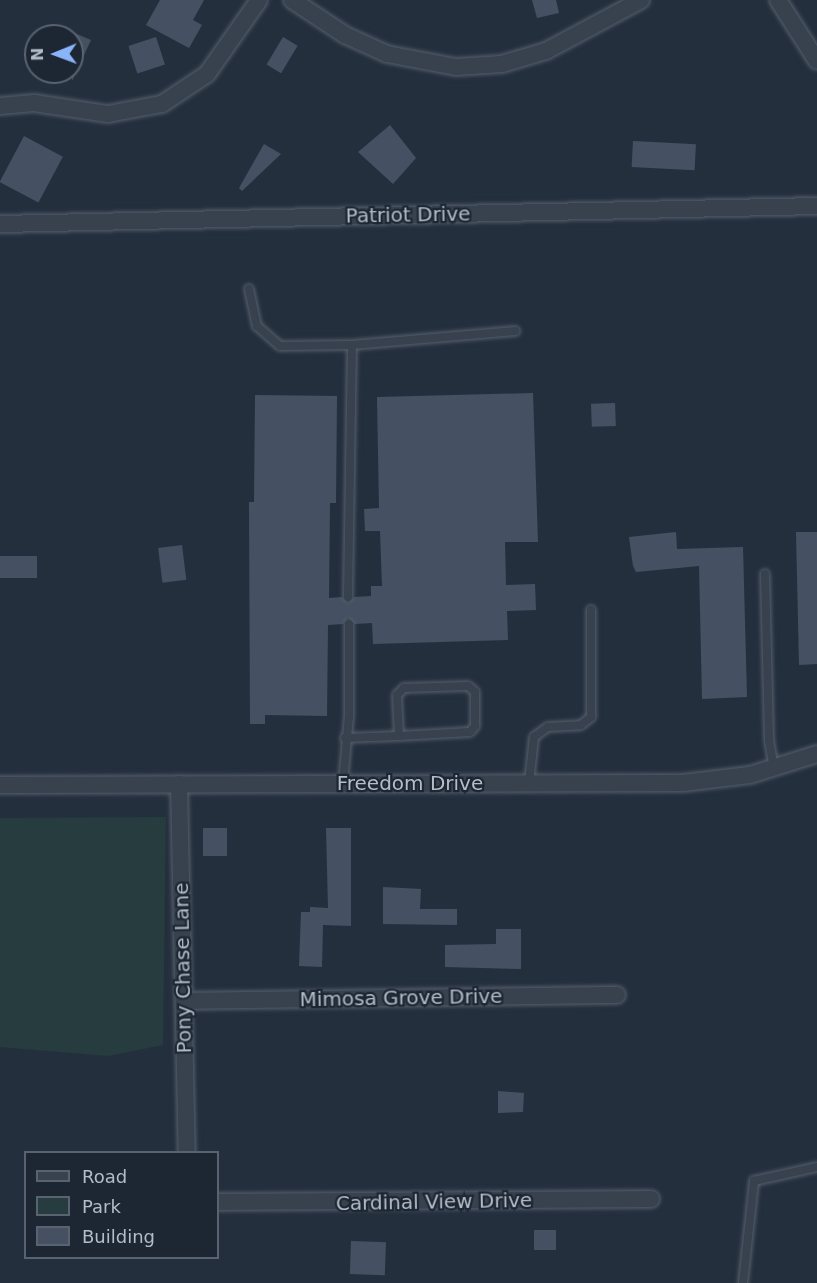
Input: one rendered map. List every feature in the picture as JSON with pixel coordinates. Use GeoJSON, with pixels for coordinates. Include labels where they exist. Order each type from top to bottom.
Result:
{"type":"FeatureCollection","features":[{"type":"Feature","properties":{"kind":"street"},"geometry":{"type":"LineString","coordinates":[[0,106],[34,103],[108,114],[162,104],[207,74],[259,0]]}},
{"type":"Feature","properties":{"kind":"street"},"geometry":{"type":"LineString","coordinates":[[292,0],[376,50],[409,61],[456,67],[502,64],[546,51],[641,0]]}},
{"type":"Feature","properties":{"kind":"street"},"geometry":{"type":"LineString","coordinates":[[778,0],[817,62]]}},
{"type":"Feature","properties":{"kind":"street","name":"Patriot Drive"},"geometry":{"type":"LineString","coordinates":[[0,224],[817,206]]}},
{"type":"Feature","properties":{"kind":"street","name":"Freedom Drive"},"geometry":{"type":"LineString","coordinates":[[0,785],[683,783],[750,775],[817,754]]}},
{"type":"Feature","properties":{"kind":"street","name":"Pony Chase Lane"},"geometry":{"type":"LineString","coordinates":[[179,783],[187,1151]]}},
{"type":"Feature","properties":{"kind":"street","name":"Mimosa Grove Drive"},"geometry":{"type":"LineString","coordinates":[[185,1001],[618,996]]}},
{"type":"Feature","properties":{"kind":"street","name":"Cardinal View Drive"},"geometry":{"type":"LineString","coordinates":[[219,1202],[651,1199]]}},
{"type":"Feature","properties":{"kind":"lane"},"geometry":{"type":"LineString","coordinates":[[249,289],[257,326],[280,346],[352,345],[515,331]]}},
{"type":"Feature","properties":{"kind":"lane"},"geometry":{"type":"LineString","coordinates":[[348,597],[352,345]]}},
{"type":"Feature","properties":{"kind":"lane"},"geometry":{"type":"LineString","coordinates":[[765,574],[769,740],[774,767]]}},
{"type":"Feature","properties":{"kind":"lane"},"geometry":{"type":"LineString","coordinates":[[529,783],[534,737],[548,727],[580,725],[591,717],[591,610]]}},
{"type":"Feature","properties":{"kind":"lane"},"geometry":{"type":"LineString","coordinates":[[343,783],[345,738],[349,716],[348,624]]}},
{"type":"Feature","properties":{"kind":"lane"},"geometry":{"type":"LineString","coordinates":[[345,738],[399,736],[470,732],[475,726],[475,692],[468,686],[404,688],[398,695],[399,736]]}},
{"type":"Feature","properties":{"kind":"lane"},"geometry":{"type":"LineString","coordinates":[[743,1283],[754,1181],[817,1167]]}},
{"type":"Feature","properties":{"kind":"green space"},"geometry":{"type":"Polygon","coordinates":[[[166,817],[163,1045],[108,1056],[0,1047],[0,818],[166,817]]]}},
{"type":"Feature","properties":{"kind":"building"},"geometry":{"type":"Polygon","coordinates":[[[160,0],[204,0],[193,20],[202,25],[189,48],[146,25],[160,0]]]}},
{"type":"Feature","properties":{"kind":"building"},"geometry":{"type":"Polygon","coordinates":[[[532,0],[556,0],[559,13],[537,18],[532,0]]]}},
{"type":"Feature","properties":{"kind":"building"},"geometry":{"type":"Polygon","coordinates":[[[84,37],[91,40],[84,55],[84,37]]]}},
{"type":"Feature","properties":{"kind":"building"},"geometry":{"type":"Polygon","coordinates":[[[156,37],[165,65],[137,74],[128,46],[156,37]]]}},
{"type":"Feature","properties":{"kind":"building"},"geometry":{"type":"Polygon","coordinates":[[[283,37],[298,46],[281,73],[267,64],[283,37]]]}},
{"type":"Feature","properties":{"kind":"building"},"geometry":{"type":"Polygon","coordinates":[[[390,125],[416,158],[393,184],[358,152],[390,125]]]}},
{"type":"Feature","properties":{"kind":"building"},"geometry":{"type":"Polygon","coordinates":[[[24,136],[63,157],[38,203],[0,182],[24,136]]]}},
{"type":"Feature","properties":{"kind":"building"},"geometry":{"type":"Polygon","coordinates":[[[633,141],[696,144],[695,170],[632,167],[633,141]]]}},
{"type":"Feature","properties":{"kind":"building"},"geometry":{"type":"Polygon","coordinates":[[[264,144],[281,154],[242,191],[239,188],[264,144]]]}},
{"type":"Feature","properties":{"kind":"building"},"geometry":{"type":"Polygon","coordinates":[[[533,393],[538,542],[505,542],[506,585],[535,584],[536,610],[507,611],[508,640],[373,644],[372,623],[355,624],[348,618],[343,624],[328,625],[327,716],[265,715],[265,724],[250,724],[249,502],[254,502],[255,395],[337,396],[336,503],[330,503],[329,598],[342,597],[348,603],[354,597],[371,596],[371,586],[382,586],[380,531],[365,531],[364,509],[379,508],[377,397],[533,393]]]}},
{"type":"Feature","properties":{"kind":"building"},"geometry":{"type":"Polygon","coordinates":[[[615,403],[616,426],[592,427],[591,404],[615,403]]]}},
{"type":"Feature","properties":{"kind":"building"},"geometry":{"type":"Polygon","coordinates":[[[676,532],[677,549],[743,547],[747,697],[702,699],[699,566],[636,572],[633,566],[629,537],[676,532]]]}},
{"type":"Feature","properties":{"kind":"building"},"geometry":{"type":"Polygon","coordinates":[[[796,532],[817,532],[817,664],[799,665],[796,532]]]}},
{"type":"Feature","properties":{"kind":"building"},"geometry":{"type":"Polygon","coordinates":[[[182,545],[186,580],[162,583],[158,548],[182,545]]]}},
{"type":"Feature","properties":{"kind":"building"},"geometry":{"type":"Polygon","coordinates":[[[0,556],[37,556],[37,578],[0,578],[0,556]]]}},
{"type":"Feature","properties":{"kind":"building"},"geometry":{"type":"Polygon","coordinates":[[[203,828],[227,828],[227,856],[203,856],[203,828]]]}},
{"type":"Feature","properties":{"kind":"building"},"geometry":{"type":"Polygon","coordinates":[[[326,828],[351,828],[351,926],[323,925],[322,967],[299,966],[301,912],[310,912],[310,907],[328,908],[326,828]]]}},
{"type":"Feature","properties":{"kind":"building"},"geometry":{"type":"Polygon","coordinates":[[[383,887],[421,889],[420,909],[457,909],[457,925],[383,924],[383,887]]]}},
{"type":"Feature","properties":{"kind":"building"},"geometry":{"type":"Polygon","coordinates":[[[496,929],[521,929],[521,969],[445,967],[445,945],[496,944],[496,929]]]}},
{"type":"Feature","properties":{"kind":"building"},"geometry":{"type":"Polygon","coordinates":[[[498,1091],[524,1093],[523,1112],[498,1113],[498,1091]]]}},
{"type":"Feature","properties":{"kind":"building"},"geometry":{"type":"Polygon","coordinates":[[[534,1230],[556,1230],[556,1250],[534,1250],[534,1230]]]}},
{"type":"Feature","properties":{"kind":"building"},"geometry":{"type":"Polygon","coordinates":[[[351,1241],[386,1242],[385,1275],[350,1274],[351,1241]]]}}]}
